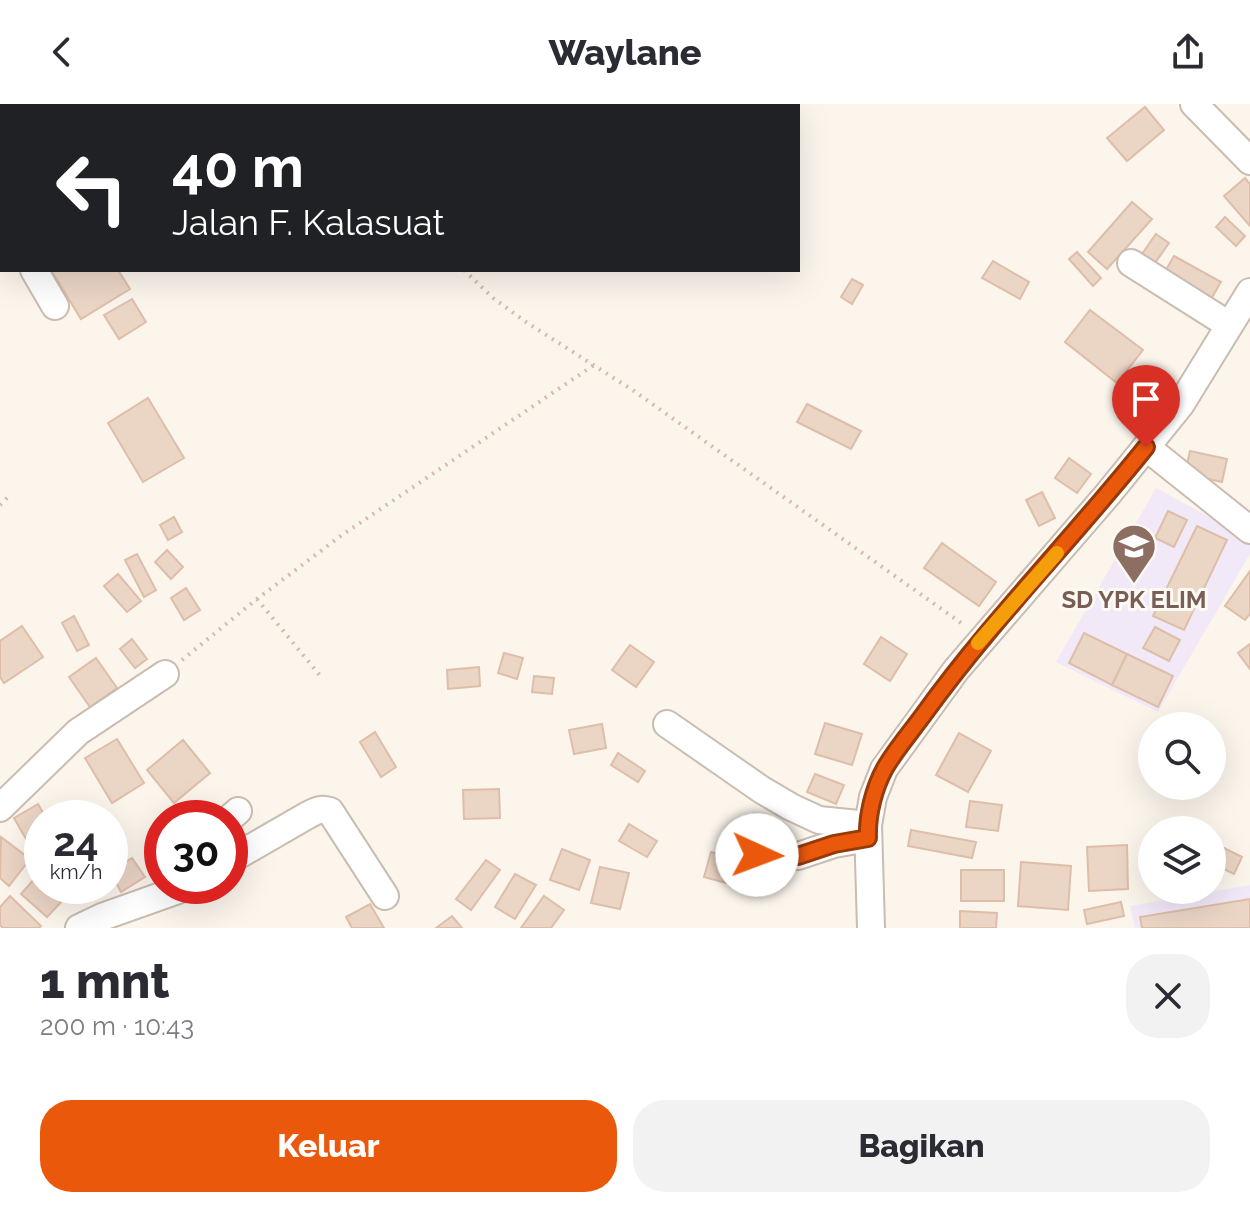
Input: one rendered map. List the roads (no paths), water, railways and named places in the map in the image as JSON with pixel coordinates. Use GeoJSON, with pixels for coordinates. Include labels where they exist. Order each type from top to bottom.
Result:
{"type":"FeatureCollection","features":[{"type":"Feature","properties":{"kind":"street"},"geometry":{"type":"LineString","coordinates":[[1194,104],[1250,161]]}},
{"type":"Feature","properties":{"kind":"street"},"geometry":{"type":"LineString","coordinates":[[1131,263],[1229,325]]}},
{"type":"Feature","properties":{"kind":"street"},"geometry":{"type":"LineString","coordinates":[[35,272],[55,306]]}},
{"type":"Feature","properties":{"kind":"street"},"geometry":{"type":"LineString","coordinates":[[871,928],[868,832],[873,797],[884,769],[956,670],[1181,404],[1250,292]]}},
{"type":"Feature","properties":{"kind":"street"},"geometry":{"type":"LineString","coordinates":[[1146,447],[1250,530]]}},
{"type":"Feature","properties":{"kind":"street"},"geometry":{"type":"LineString","coordinates":[[0,808],[78,732],[165,674]]}},
{"type":"Feature","properties":{"kind":"street"},"geometry":{"type":"LineString","coordinates":[[667,724],[791,807],[819,820],[868,832]]}},
{"type":"Feature","properties":{"kind":"street"},"geometry":{"type":"LineString","coordinates":[[248,850],[320,809],[330,811],[385,896]]}},
{"type":"Feature","properties":{"kind":"street"},"geometry":{"type":"LineString","coordinates":[[757,855],[798,856],[868,832]]}},
{"type":"Feature","properties":{"kind":"street"},"geometry":{"type":"LineString","coordinates":[[79,928],[144,901]]}},
{"type":"Feature","properties":{"kind":"place","name":"SD YPK ELIM"},"geometry":{"type":"Point","coordinates":[1134,585]}}]}
